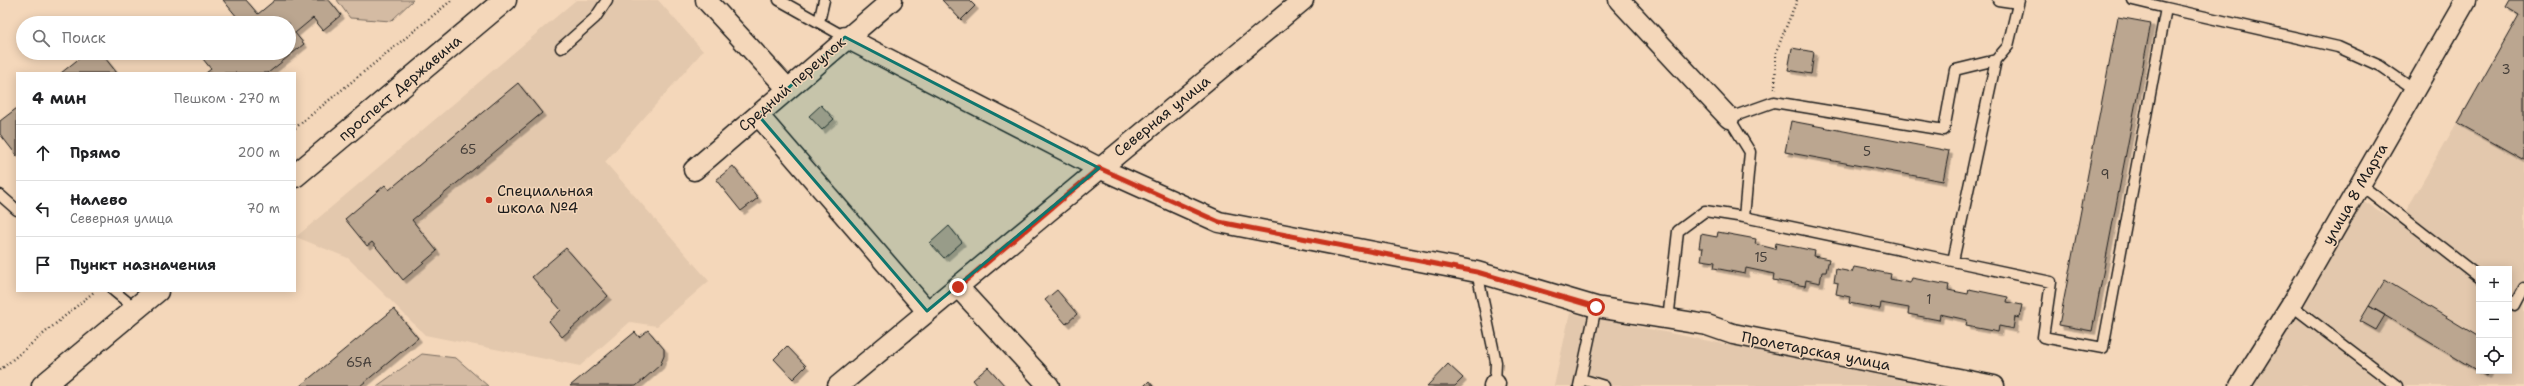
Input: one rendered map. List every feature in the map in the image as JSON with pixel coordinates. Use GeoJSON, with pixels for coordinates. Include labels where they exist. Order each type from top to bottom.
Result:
{"type":"FeatureCollection","features":[{"type":"Feature","properties":{"kind":"main road","name":"проспект Державина"},"geometry":{"type":"LineString","coordinates":[[296,175],[505,0]]}},
{"type":"Feature","properties":{"kind":"main road"},"geometry":{"type":"LineString","coordinates":[[43,386],[156,292]]}},
{"type":"Feature","properties":{"kind":"street"},"geometry":{"type":"LineString","coordinates":[[706,0],[787,88]]}},
{"type":"Feature","properties":{"kind":"street","name":"Средний переулок"},"geometry":{"type":"LineString","coordinates":[[694,170],[845,37],[892,0]]}},
{"type":"Feature","properties":{"kind":"street","name":"Северная улица"},"geometry":{"type":"LineString","coordinates":[[838,386],[1303,0]]}},
{"type":"Feature","properties":{"kind":"street"},"geometry":{"type":"LineString","coordinates":[[1619,0],[1729,118]]}},
{"type":"Feature","properties":{"kind":"street","name":"улица 8 Марта"},"geometry":{"type":"LineString","coordinates":[[2240,386],[2291,305],[2416,91],[2466,0]]}},
{"type":"Feature","properties":{"kind":"street","name":"Пролетарская улица"},"geometry":{"type":"LineString","coordinates":[[845,37],[1099,168],[1219,222],[1477,272],[1596,307],[1668,320],[1707,325],[1733,334],[1994,386]]}},
{"type":"Feature","properties":{"kind":"street"},"geometry":{"type":"LineString","coordinates":[[758,115],[928,311]]}},
{"type":"Feature","properties":{"kind":"street"},"geometry":{"type":"LineString","coordinates":[[958,287],[1049,386]]}},
{"type":"Feature","properties":{"kind":"lane"},"geometry":{"type":"LineString","coordinates":[[561,48],[595,18],[607,0]]}},
{"type":"Feature","properties":{"kind":"lane"},"geometry":{"type":"LineString","coordinates":[[779,0],[845,37]]}},
{"type":"Feature","properties":{"kind":"lane"},"geometry":{"type":"LineString","coordinates":[[819,22],[824,0]]}},
{"type":"Feature","properties":{"kind":"lane"},"geometry":{"type":"LineString","coordinates":[[1953,261],[1996,60],[2008,46],[2018,2],[1998,0]]}},
{"type":"Feature","properties":{"kind":"lane"},"geometry":{"type":"LineString","coordinates":[[2133,0],[2338,47],[2380,66],[2416,91]]}},
{"type":"Feature","properties":{"kind":"lane"},"geometry":{"type":"LineString","coordinates":[[1668,320],[1678,231],[1705,212],[1744,217],[2051,282],[2043,337],[2103,348],[2166,8]]}},
{"type":"Feature","properties":{"kind":"lane"},"geometry":{"type":"LineString","coordinates":[[1744,217],[1750,152],[1729,118],[1774,102],[1944,130],[1955,70],[1996,60]]}},
{"type":"Feature","properties":{"kind":"lane"},"geometry":{"type":"LineString","coordinates":[[2361,185],[2476,275]]}},
{"type":"Feature","properties":{"kind":"lane"},"geometry":{"type":"LineString","coordinates":[[0,195],[16,209]]}},
{"type":"Feature","properties":{"kind":"lane"},"geometry":{"type":"LineString","coordinates":[[1477,272],[1496,362],[1494,385]]}},
{"type":"Feature","properties":{"kind":"lane"},"geometry":{"type":"LineString","coordinates":[[2511,302],[2515,305],[2524,288]]}},
{"type":"Feature","properties":{"kind":"lane"},"geometry":{"type":"LineString","coordinates":[[115,292],[136,309]]}},
{"type":"Feature","properties":{"kind":"lane"},"geometry":{"type":"LineString","coordinates":[[2291,305],[2397,386]]}},
{"type":"Feature","properties":{"kind":"lane"},"geometry":{"type":"LineString","coordinates":[[1596,307],[1580,383],[1604,386]]}},
{"type":"Feature","properties":{"kind":"path"},"geometry":{"type":"LineString","coordinates":[[296,127],[452,0]]}},
{"type":"Feature","properties":{"kind":"path"},"geometry":{"type":"LineString","coordinates":[[1774,102],[1776,52],[1797,0]]}},
{"type":"Feature","properties":{"kind":"path"},"geometry":{"type":"LineString","coordinates":[[0,370],[93,292]]}},
{"type":"Feature","properties":{"kind":"highlighted area"},"geometry":{"type":"Polygon","coordinates":[[[845,37],[1099,168],[927,311],[758,115],[845,37]]]}},
{"type":"Feature","properties":{"kind":"shaded area"},"geometry":{"type":"Polygon","coordinates":[[[337,0],[413,0],[391,21],[350,18],[337,0]]]}},
{"type":"Feature","properties":{"kind":"shaded area","name":"Специальная школа №4"},"geometry":{"type":"Polygon","coordinates":[[[576,0],[658,0],[703,51],[605,162],[709,281],[657,326],[630,322],[580,366],[425,335],[348,258],[296,237],[576,0]]]}},
{"type":"Feature","properties":{"kind":"shaded area"},"geometry":{"type":"Polygon","coordinates":[[[2510,0],[2524,0],[2524,386],[2251,386],[2362,200],[2399,223],[2519,15],[2506,7],[2510,0]]]}},
{"type":"Feature","properties":{"kind":"shaded area"},"geometry":{"type":"Polygon","coordinates":[[[1570,313],[1933,386],[1554,386],[1570,313]]]}},
{"type":"Feature","properties":{"kind":"shaded area"},"geometry":{"type":"Polygon","coordinates":[[[422,354],[456,358],[488,386],[377,386],[422,354]]]}},
{"type":"Feature","properties":{"kind":"building"},"geometry":{"type":"Polygon","coordinates":[[[223,0],[246,0],[258,14],[275,0],[329,0],[341,15],[323,30],[313,18],[296,32],[296,16],[236,16],[223,0]]]}},
{"type":"Feature","properties":{"kind":"building"},"geometry":{"type":"Polygon","coordinates":[[[942,0],[969,0],[975,6],[961,20],[942,0]]]}},
{"type":"Feature","properties":{"kind":"building"},"geometry":{"type":"Polygon","coordinates":[[[2510,0],[2524,0],[2524,160],[2458,123],[2519,15],[2506,7],[2510,0]]]}},
{"type":"Feature","properties":{"kind":"building"},"geometry":{"type":"Polygon","coordinates":[[[2118,17],[2151,23],[2092,331],[2059,325],[2118,17]]]}},
{"type":"Feature","properties":{"kind":"building"},"geometry":{"type":"Polygon","coordinates":[[[296,34],[304,44],[296,50],[296,34]]]}},
{"type":"Feature","properties":{"kind":"building"},"geometry":{"type":"Polygon","coordinates":[[[1792,48],[1814,52],[1811,74],[1788,70],[1792,48]]]}},
{"type":"Feature","properties":{"kind":"building"},"geometry":{"type":"Polygon","coordinates":[[[77,60],[107,60],[116,72],[62,72],[77,60]]]}},
{"type":"Feature","properties":{"kind":"building"},"geometry":{"type":"Polygon","coordinates":[[[204,60],[284,60],[269,72],[207,72],[211,69],[204,60]]]}},
{"type":"Feature","properties":{"kind":"building"},"geometry":{"type":"Polygon","coordinates":[[[518,83],[542,113],[412,220],[437,251],[403,280],[372,242],[367,246],[345,219],[385,185],[389,190],[518,83]]]}},
{"type":"Feature","properties":{"kind":"building"},"geometry":{"type":"Polygon","coordinates":[[[821,105],[834,119],[822,130],[809,116],[821,105]]]}},
{"type":"Feature","properties":{"kind":"building"},"geometry":{"type":"Polygon","coordinates":[[[16,109],[16,155],[0,134],[0,121],[16,109]]]}},
{"type":"Feature","properties":{"kind":"building"},"geometry":{"type":"Polygon","coordinates":[[[1791,121],[1949,151],[1943,181],[1785,152],[1791,121]]]}},
{"type":"Feature","properties":{"kind":"building"},"geometry":{"type":"Polygon","coordinates":[[[733,166],[758,198],[741,211],[716,180],[733,166]]]}},
{"type":"Feature","properties":{"kind":"building"},"geometry":{"type":"Polygon","coordinates":[[[949,226],[962,242],[944,258],[930,243],[949,226]]]}},
{"type":"Feature","properties":{"kind":"building"},"geometry":{"type":"Polygon","coordinates":[[[1718,232],[1756,239],[1755,244],[1775,249],[1776,243],[1815,251],[1814,256],[1829,259],[1826,272],[1822,272],[1820,283],[1806,280],[1805,286],[1773,280],[1774,274],[1746,268],[1745,274],[1714,268],[1715,262],[1701,260],[1703,248],[1699,248],[1701,234],[1717,237],[1718,232]]]}},
{"type":"Feature","properties":{"kind":"building"},"geometry":{"type":"Polygon","coordinates":[[[566,248],[608,296],[562,337],[549,321],[561,310],[532,277],[566,248]]]}},
{"type":"Feature","properties":{"kind":"building"},"geometry":{"type":"Polygon","coordinates":[[[1854,267],[1891,274],[1890,279],[1910,283],[1912,278],[1949,285],[1948,290],[1968,294],[1969,289],[2008,297],[2007,302],[2022,305],[2019,318],[2015,317],[2013,329],[1999,326],[1998,332],[1966,326],[1967,320],[1940,314],[1939,320],[1908,314],[1909,308],[1881,303],[1880,309],[1849,303],[1850,297],[1836,294],[1838,283],[1834,282],[1836,269],[1852,272],[1854,267]]]}},
{"type":"Feature","properties":{"kind":"building"},"geometry":{"type":"Polygon","coordinates":[[[2385,280],[2476,335],[2476,370],[2369,306],[2385,280]]]}},
{"type":"Feature","properties":{"kind":"building"},"geometry":{"type":"Polygon","coordinates":[[[1057,290],[1077,314],[1066,324],[1045,300],[1057,290]]]}},
{"type":"Feature","properties":{"kind":"building"},"geometry":{"type":"Polygon","coordinates":[[[2369,306],[2385,315],[2376,330],[2360,321],[2369,306]]]}},
{"type":"Feature","properties":{"kind":"building"},"geometry":{"type":"Polygon","coordinates":[[[394,309],[418,338],[360,386],[300,386],[394,309]]]}},
{"type":"Feature","properties":{"kind":"building"},"geometry":{"type":"Polygon","coordinates":[[[648,330],[664,349],[664,356],[660,365],[636,386],[570,386],[635,332],[639,337],[648,330]]]}},
{"type":"Feature","properties":{"kind":"building"},"geometry":{"type":"Polygon","coordinates":[[[787,346],[806,366],[793,379],[774,359],[787,346]]]}},
{"type":"Feature","properties":{"kind":"building"},"geometry":{"type":"Polygon","coordinates":[[[1448,364],[1463,378],[1455,386],[1427,386],[1448,364]]]}},
{"type":"Feature","properties":{"kind":"building"},"geometry":{"type":"Polygon","coordinates":[[[988,367],[1005,386],[978,386],[973,380],[988,367]]]}},
{"type":"Feature","properties":{"kind":"building"},"geometry":{"type":"Polygon","coordinates":[[[1149,381],[1153,386],[1144,386],[1149,381]]]}},
{"type":"Feature","properties":{"kind":"place","name":"Специальная школа №4"},"geometry":{"type":"Point","coordinates":[489,200]}},
{"type":"Feature","properties":{"kind":"route"},"geometry":{"type":"LineString","coordinates":[[958,287],[1099,168],[1219,222],[1477,272],[1537,291],[1596,307]]}}]}
